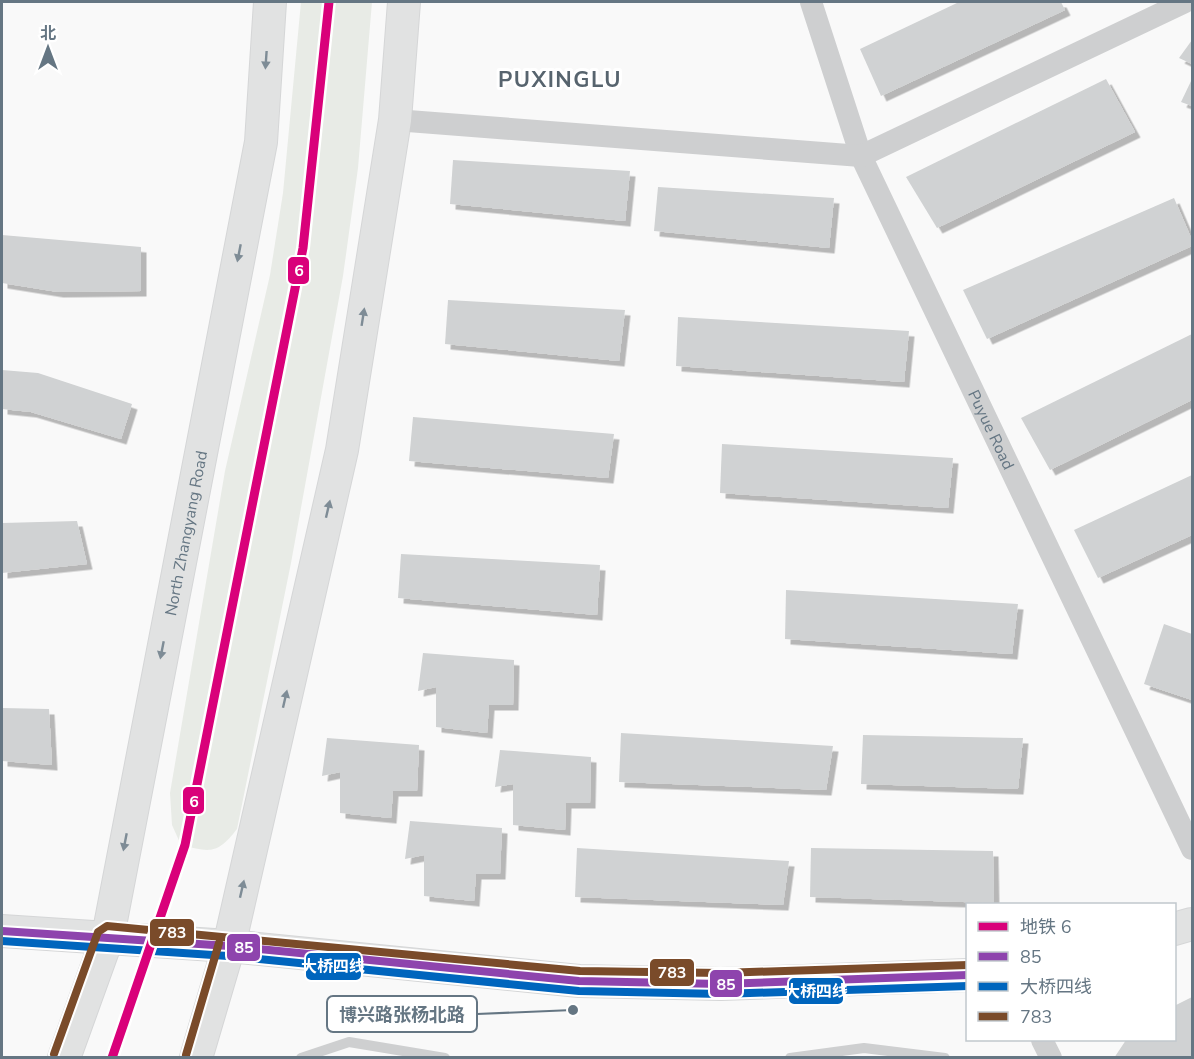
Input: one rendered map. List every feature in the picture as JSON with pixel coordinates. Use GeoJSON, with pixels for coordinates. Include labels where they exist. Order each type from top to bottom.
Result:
{"type":"FeatureCollection","features":[{"type":"Feature","properties":{"kind":"main road","name":"North Zhangyang Road"},"geometry":{"type":"LineString","coordinates":[[64,1058],[108,936],[261,142],[270,2]]}},
{"type":"Feature","properties":{"kind":"main road"},"geometry":{"type":"LineString","coordinates":[[196,1058],[229,946],[342,450],[395,120],[404,2]]}},
{"type":"Feature","properties":{"kind":"main road"},"geometry":{"type":"LineString","coordinates":[[1176,928],[1192,924]]}},
{"type":"Feature","properties":{"kind":"main road"},"geometry":{"type":"LineString","coordinates":[[2,931],[108,936],[229,946],[579,981],[721,984],[966,975]]}},
{"type":"Feature","properties":{"kind":"street","name":"Puyue Road"},"geometry":{"type":"LineString","coordinates":[[811,2],[861,156],[1192,849]]}},
{"type":"Feature","properties":{"kind":"street"},"geometry":{"type":"LineString","coordinates":[[395,120],[861,156],[1185,2]]}},
{"type":"Feature","properties":{"kind":"street"},"geometry":{"type":"LineString","coordinates":[[1042,1041],[1051,1058]]}},
{"type":"Feature","properties":{"kind":"lane"},"geometry":{"type":"LineString","coordinates":[[302,1058],[349,1042],[445,1058]]}},
{"type":"Feature","properties":{"kind":"lane"},"geometry":{"type":"LineString","coordinates":[[790,1058],[864,1048],[945,1058]]}},
{"type":"Feature","properties":{"kind":"shaded area"},"geometry":{"type":"Polygon","coordinates":[[[301,2],[372,2],[358,168],[343,276],[291,563],[237,829],[224,843],[206,850],[181,845],[172,825],[170,793],[225,471],[270,275],[283,193],[301,2]]]}},
{"type":"Feature","properties":{"kind":"building"},"geometry":{"type":"Polygon","coordinates":[[[959,2],[1061,2],[1065,10],[881,96],[860,49],[959,2]]]}},
{"type":"Feature","properties":{"kind":"building"},"geometry":{"type":"Polygon","coordinates":[[[1192,40],[1192,64],[1179,58],[1192,40]]]}},
{"type":"Feature","properties":{"kind":"building"},"geometry":{"type":"Polygon","coordinates":[[[1106,79],[1135,132],[937,228],[906,177],[1106,79]]]}},
{"type":"Feature","properties":{"kind":"building"},"geometry":{"type":"Polygon","coordinates":[[[1192,79],[1192,106],[1181,102],[1192,79]]]}},
{"type":"Feature","properties":{"kind":"building"},"geometry":{"type":"Polygon","coordinates":[[[453,160],[630,171],[625,221],[450,204],[453,160]]]}},
{"type":"Feature","properties":{"kind":"building"},"geometry":{"type":"Polygon","coordinates":[[[658,187],[834,198],[829,248],[654,231],[658,187]]]}},
{"type":"Feature","properties":{"kind":"building"},"geometry":{"type":"Polygon","coordinates":[[[1174,198],[1192,240],[1192,246],[987,339],[963,290],[1174,198]]]}},
{"type":"Feature","properties":{"kind":"building"},"geometry":{"type":"Polygon","coordinates":[[[2,235],[141,247],[141,291],[58,292],[2,283],[2,235]]]}},
{"type":"Feature","properties":{"kind":"building"},"geometry":{"type":"Polygon","coordinates":[[[448,300],[625,310],[619,361],[445,344],[448,300]]]}},
{"type":"Feature","properties":{"kind":"building"},"geometry":{"type":"Polygon","coordinates":[[[678,317],[909,331],[904,382],[676,366],[678,317]]]}},
{"type":"Feature","properties":{"kind":"building"},"geometry":{"type":"Polygon","coordinates":[[[1192,334],[1192,400],[1050,470],[1021,418],[1192,334]]]}},
{"type":"Feature","properties":{"kind":"building"},"geometry":{"type":"Polygon","coordinates":[[[2,370],[38,373],[132,404],[121,439],[31,412],[2,409],[2,370]]]}},
{"type":"Feature","properties":{"kind":"building"},"geometry":{"type":"Polygon","coordinates":[[[413,417],[614,434],[608,478],[409,461],[413,417]]]}},
{"type":"Feature","properties":{"kind":"building"},"geometry":{"type":"Polygon","coordinates":[[[722,444],[953,458],[948,508],[720,493],[722,444]]]}},
{"type":"Feature","properties":{"kind":"building"},"geometry":{"type":"Polygon","coordinates":[[[1192,475],[1192,535],[1098,578],[1074,530],[1192,475]]]}},
{"type":"Feature","properties":{"kind":"building"},"geometry":{"type":"Polygon","coordinates":[[[77,521],[87,564],[2,573],[2,523],[77,521]]]}},
{"type":"Feature","properties":{"kind":"building"},"geometry":{"type":"Polygon","coordinates":[[[401,554],[600,565],[597,615],[398,598],[401,554]]]}},
{"type":"Feature","properties":{"kind":"building"},"geometry":{"type":"Polygon","coordinates":[[[786,590],[1018,604],[1012,654],[785,639],[786,590]]]}},
{"type":"Feature","properties":{"kind":"building"},"geometry":{"type":"Polygon","coordinates":[[[1164,624],[1192,634],[1192,700],[1144,684],[1164,624]]]}},
{"type":"Feature","properties":{"kind":"building"},"geometry":{"type":"Polygon","coordinates":[[[423,653],[514,660],[513,705],[489,705],[487,733],[436,727],[436,687],[418,691],[423,653]]]}},
{"type":"Feature","properties":{"kind":"building"},"geometry":{"type":"Polygon","coordinates":[[[2,708],[49,709],[52,765],[2,761],[2,708]]]}},
{"type":"Feature","properties":{"kind":"building"},"geometry":{"type":"Polygon","coordinates":[[[621,733],[833,746],[826,790],[619,782],[621,733]]]}},
{"type":"Feature","properties":{"kind":"building"},"geometry":{"type":"Polygon","coordinates":[[[863,735],[1023,738],[1018,789],[861,784],[863,735]]]}},
{"type":"Feature","properties":{"kind":"building"},"geometry":{"type":"Polygon","coordinates":[[[327,738],[419,745],[417,791],[393,791],[391,818],[340,813],[340,772],[322,776],[327,738]]]}},
{"type":"Feature","properties":{"kind":"building"},"geometry":{"type":"Polygon","coordinates":[[[500,750],[591,757],[590,803],[566,803],[565,830],[513,825],[513,784],[495,787],[500,750]]]}},
{"type":"Feature","properties":{"kind":"building"},"geometry":{"type":"Polygon","coordinates":[[[410,821],[502,828],[500,874],[476,874],[474,901],[424,896],[424,855],[405,859],[410,821]]]}},
{"type":"Feature","properties":{"kind":"building"},"geometry":{"type":"Polygon","coordinates":[[[577,848],[789,861],[783,905],[575,897],[577,848]]]}},
{"type":"Feature","properties":{"kind":"building"},"geometry":{"type":"Polygon","coordinates":[[[811,848],[993,851],[994,903],[810,897],[811,848]]]}},
{"type":"Feature","properties":{"kind":"building"},"geometry":{"type":"Polygon","coordinates":[[[1192,997],[1192,1058],[1114,1058],[1125,1041],[1176,1041],[1176,1005],[1192,997]]]}},
{"type":"Feature","properties":{"kind":"metro line","name":"6"},"geometry":{"type":"LineString","coordinates":[[112,1058],[185,845],[303,248],[329,2]]}},
{"type":"Feature","properties":{"kind":"transit line","name":"783"},"geometry":{"type":"LineString","coordinates":[[54,1054],[98,932],[107,926],[580,971],[721,973],[966,965]]}},
{"type":"Feature","properties":{"kind":"transit line","name":"85"},"geometry":{"type":"LineString","coordinates":[[2,931],[229,946],[579,981],[721,984],[966,975]]}},
{"type":"Feature","properties":{"kind":"transit line","name":"大桥四线"},"geometry":{"type":"LineString","coordinates":[[2,941],[228,956],[579,991],[721,994],[966,986]]}},
{"type":"Feature","properties":{"kind":"transit line","name":"783"},"geometry":{"type":"LineString","coordinates":[[186,1055],[219,943]]}},
{"type":"Feature","properties":{"kind":"place","name":"博兴路张杨北路"},"geometry":{"type":"Point","coordinates":[573,1010]}},
{"type":"Feature","properties":{"kind":"district","name":"PUXINGLU"},"geometry":{"type":"Point","coordinates":[560,79]}}]}
